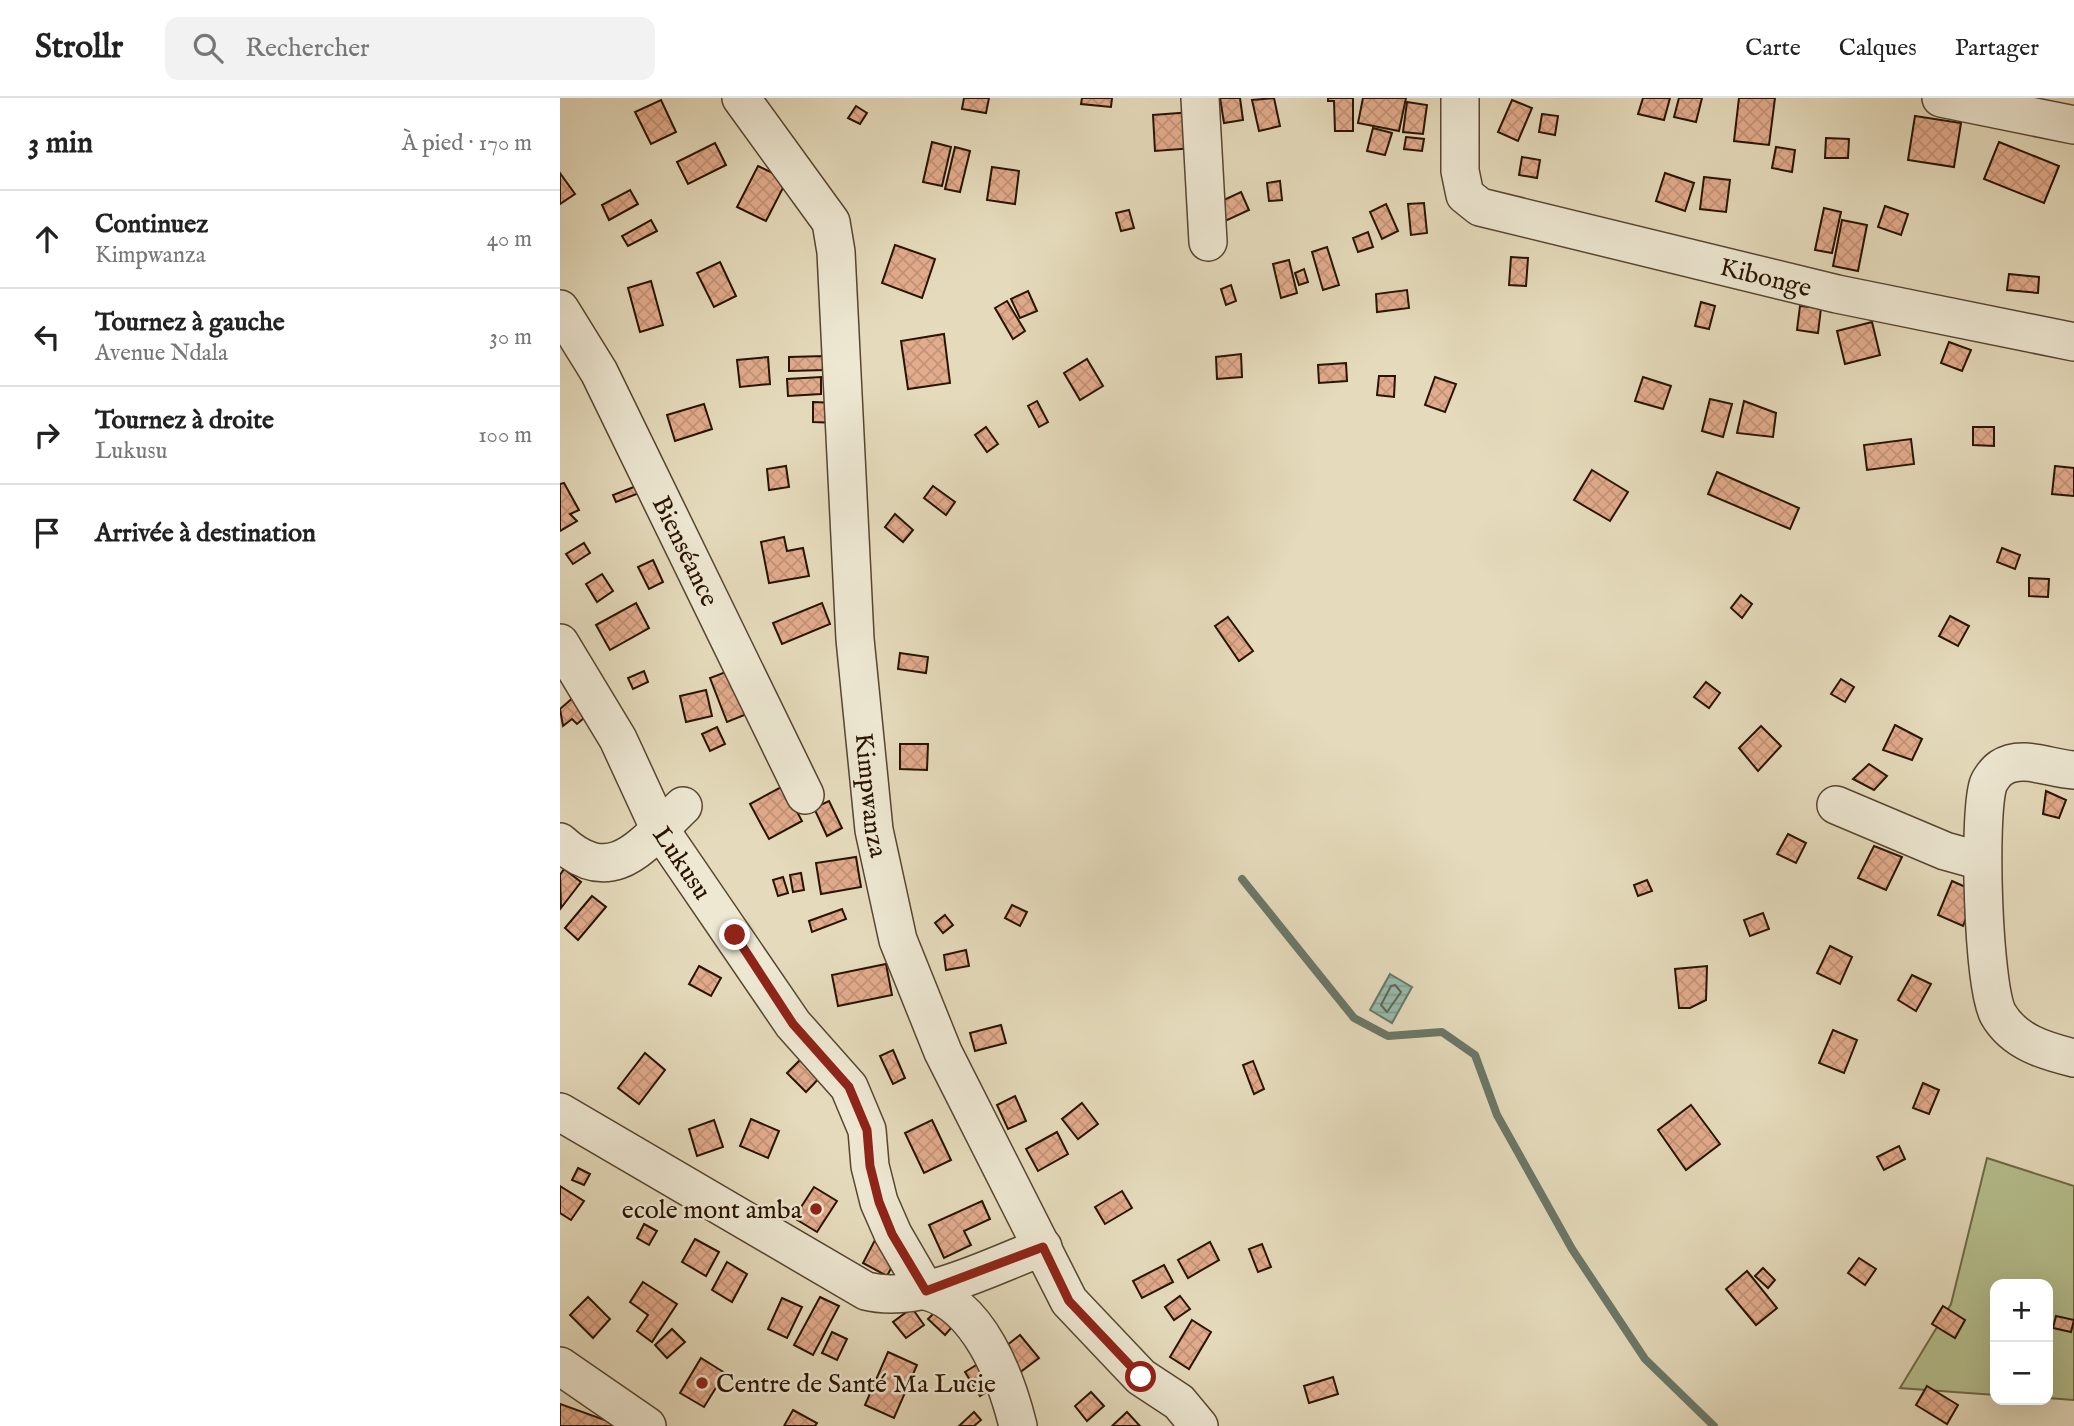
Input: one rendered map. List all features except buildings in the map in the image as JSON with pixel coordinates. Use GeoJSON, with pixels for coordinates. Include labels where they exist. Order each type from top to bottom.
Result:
{"type":"FeatureCollection","features":[{"type":"Feature","properties":{"kind":"street","name":"Kimpwanza"},"geometry":{"type":"LineString","coordinates":[[741,98],[831,222],[836,252],[855,639],[874,830],[898,940],[943,1052],[1069,1301],[1141,1377],[1180,1402],[1199,1426]]}},
{"type":"Feature","properties":{"kind":"street"},"geometry":{"type":"LineString","coordinates":[[1200,98],[1208,242]]}},
{"type":"Feature","properties":{"kind":"street","name":"Kibonge"},"geometry":{"type":"LineString","coordinates":[[1460,98],[1460,171],[1465,195],[1480,207],[1706,264],[1952,320],[2074,342]]}},
{"type":"Feature","properties":{"kind":"street"},"geometry":{"type":"LineString","coordinates":[[1941,98],[2074,125]]}},
{"type":"Feature","properties":{"kind":"street","name":"Bienséance"},"geometry":{"type":"LineString","coordinates":[[560,309],[599,372],[806,795]]}},
{"type":"Feature","properties":{"kind":"street","name":"Lukusu"},"geometry":{"type":"LineString","coordinates":[[560,643],[618,739],[671,817],[793,1024],[849,1087],[867,1130],[870,1166],[879,1202],[892,1234],[926,1291]]}},
{"type":"Feature","properties":{"kind":"street"},"geometry":{"type":"LineString","coordinates":[[2074,769],[2023,762],[2001,768],[1988,783],[1981,861],[1989,965],[1997,1013],[2018,1038],[2074,1058]]}},
{"type":"Feature","properties":{"kind":"street"},"geometry":{"type":"LineString","coordinates":[[1836,804],[1945,851],[1981,861]]}},
{"type":"Feature","properties":{"kind":"street"},"geometry":{"type":"LineString","coordinates":[[560,842],[573,853],[596,863],[624,860],[671,817]]}},
{"type":"Feature","properties":{"kind":"street"},"geometry":{"type":"LineString","coordinates":[[560,1112],[866,1291],[885,1296],[926,1291],[1043,1247]]}},
{"type":"Feature","properties":{"kind":"street"},"geometry":{"type":"LineString","coordinates":[[926,1291],[945,1296],[966,1314],[1004,1382],[1018,1426]]}},
{"type":"Feature","properties":{"kind":"street"},"geometry":{"type":"LineString","coordinates":[[560,1366],[647,1426]]}},
{"type":"Feature","properties":{"kind":"shaded area"},"geometry":{"type":"Polygon","coordinates":[[[1987,1158],[2074,1186],[2074,1400],[2053,1398],[2053,1279],[1990,1279],[1990,1395],[1900,1388],[1951,1304],[1987,1158]]]}},
{"type":"Feature","properties":{"kind":"water"},"geometry":{"type":"Polygon","coordinates":[[[1390,974],[1412,987],[1392,1023],[1370,1010],[1390,974]]]}},
{"type":"Feature","properties":{"kind":"waterway"},"geometry":{"type":"LineString","coordinates":[[1242,879],[1354,1018],[1388,1036],[1442,1032],[1475,1055],[1497,1115],[1572,1249],[1645,1359],[1714,1426]]}},
{"type":"Feature","properties":{"kind":"place","name":"ecole mont amba"},"geometry":{"type":"Point","coordinates":[816,1209]}},
{"type":"Feature","properties":{"kind":"place","name":"Centre de Santé Ma Lucie"},"geometry":{"type":"Point","coordinates":[702,1383]}},
{"type":"Feature","properties":{"kind":"route"},"geometry":{"type":"LineString","coordinates":[[735,935],[793,1024],[849,1087],[867,1130],[870,1166],[879,1202],[892,1234],[926,1291],[1043,1247],[1069,1301],[1141,1377]]}}]}
